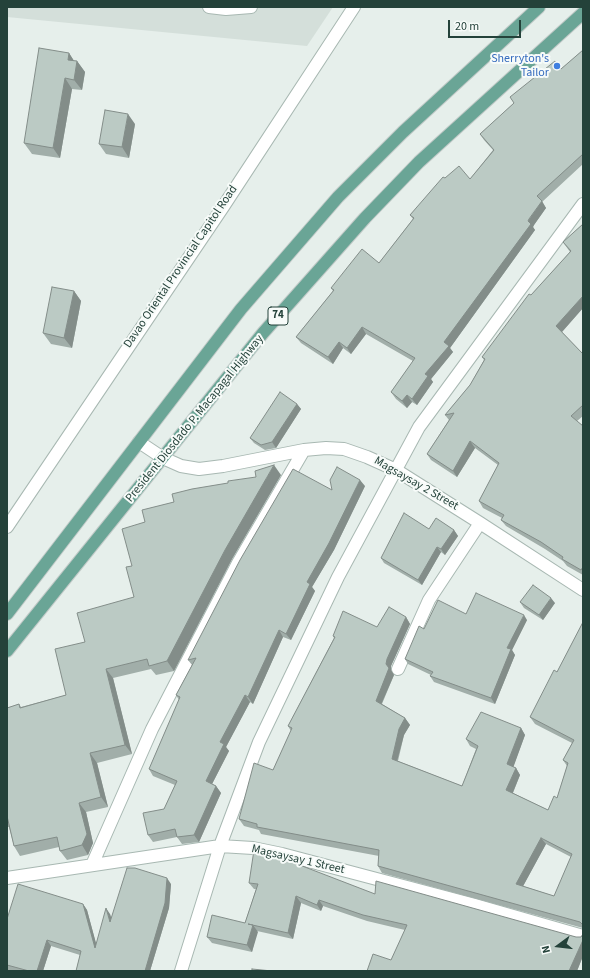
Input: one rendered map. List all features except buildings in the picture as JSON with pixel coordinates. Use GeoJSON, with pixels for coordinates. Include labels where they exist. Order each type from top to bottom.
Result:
{"type":"FeatureCollection","features":[{"type":"Feature","properties":{"kind":"main road"},"geometry":{"type":"LineString","coordinates":[[7,614],[241,309],[338,197],[403,132],[539,7]]}},
{"type":"Feature","properties":{"kind":"main road","name":"President Diosdado P. Macapagal Highway"},"geometry":{"type":"LineString","coordinates":[[7,651],[264,333],[365,218],[419,162],[583,13]]}},
{"type":"Feature","properties":{"kind":"street"},"geometry":{"type":"LineString","coordinates":[[208,7],[226,9],[251,7]]}},
{"type":"Feature","properties":{"kind":"street","name":"Davao Oriental Provincial Capitol Road"},"geometry":{"type":"LineString","coordinates":[[7,526],[354,7]]}},
{"type":"Feature","properties":{"kind":"street"},"geometry":{"type":"LineString","coordinates":[[181,971],[220,846],[259,742],[338,577],[423,421],[583,204]]}},
{"type":"Feature","properties":{"kind":"street","name":"Magsaysay 2 Street"},"geometry":{"type":"LineString","coordinates":[[139,442],[163,458],[181,466],[199,469],[223,466],[304,450],[326,448],[344,449],[368,457],[396,470],[583,590]]}},
{"type":"Feature","properties":{"kind":"street"},"geometry":{"type":"LineString","coordinates":[[92,865],[152,728],[238,562],[304,450]]}},
{"type":"Feature","properties":{"kind":"street"},"geometry":{"type":"LineString","coordinates":[[398,669],[429,600],[480,523]]}},
{"type":"Feature","properties":{"kind":"street","name":"Magsaysay 1 Street"},"geometry":{"type":"LineString","coordinates":[[7,878],[220,846],[253,848],[282,854],[476,905],[583,936]]}},
{"type":"Feature","properties":{"kind":"shaded area"},"geometry":{"type":"Polygon","coordinates":[[[7,7],[333,7],[307,46],[7,17],[7,7]]]}},
{"type":"Feature","properties":{"kind":"place","name":"Sherryton's Tailor"},"geometry":{"type":"Point","coordinates":[557,66]}}]}
